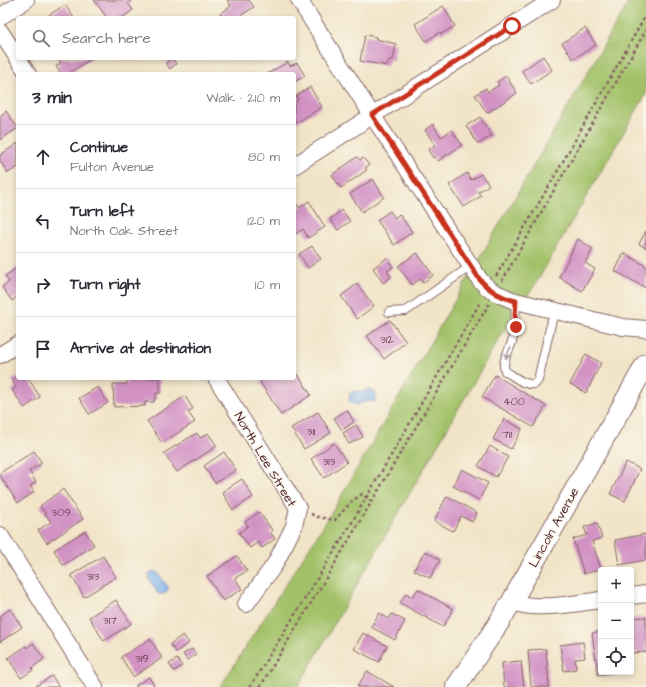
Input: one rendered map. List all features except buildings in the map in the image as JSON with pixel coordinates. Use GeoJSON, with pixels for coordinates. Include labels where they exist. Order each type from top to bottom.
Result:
{"type":"FeatureCollection","features":[{"type":"Feature","properties":{"kind":"street"},"geometry":{"type":"LineString","coordinates":[[0,17],[26,0]]}},
{"type":"Feature","properties":{"kind":"street"},"geometry":{"type":"LineString","coordinates":[[299,0],[480,280],[492,291],[516,301],[623,326],[646,329]]}},
{"type":"Feature","properties":{"kind":"street"},"geometry":{"type":"LineString","coordinates":[[296,165],[552,0]]}},
{"type":"Feature","properties":{"kind":"street"},"geometry":{"type":"LineString","coordinates":[[0,31],[16,56]]}},
{"type":"Feature","properties":{"kind":"street"},"geometry":{"type":"LineString","coordinates":[[19,60],[27,72]]}},
{"type":"Feature","properties":{"kind":"street"},"geometry":{"type":"LineString","coordinates":[[0,355],[16,345]]}},
{"type":"Feature","properties":{"kind":"street","name":"Lincoln Avenue"},"geometry":{"type":"LineString","coordinates":[[456,687],[512,601],[646,364]]}},
{"type":"Feature","properties":{"kind":"street","name":"North Lee Street"},"geometry":{"type":"LineString","coordinates":[[217,380],[298,508],[294,526],[275,564],[246,604]]}},
{"type":"Feature","properties":{"kind":"street"},"geometry":{"type":"LineString","coordinates":[[0,535],[95,687]]}},
{"type":"Feature","properties":{"kind":"street"},"geometry":{"type":"LineString","coordinates":[[634,596],[646,594]]}},
{"type":"Feature","properties":{"kind":"street"},"geometry":{"type":"LineString","coordinates":[[512,601],[528,606],[543,606],[598,600]]}},
{"type":"Feature","properties":{"kind":"lane"},"geometry":{"type":"LineString","coordinates":[[389,312],[406,311],[471,266]]}},
{"type":"Feature","properties":{"kind":"lane"},"geometry":{"type":"LineString","coordinates":[[516,301],[516,327],[513,340],[503,366],[504,371],[530,385],[535,384],[538,380],[554,311]]}},
{"type":"Feature","properties":{"kind":"path"},"geometry":{"type":"LineString","coordinates":[[260,687],[372,502],[646,15]]}},
{"type":"Feature","properties":{"kind":"path"},"geometry":{"type":"LineString","coordinates":[[250,687],[492,291],[646,30]]}},
{"type":"Feature","properties":{"kind":"path"},"geometry":{"type":"LineString","coordinates":[[298,508],[318,518],[335,520],[352,501],[362,494],[372,502]]}},
{"type":"Feature","properties":{"kind":"green space"},"geometry":{"type":"Polygon","coordinates":[[[630,0],[646,0],[646,94],[533,288],[512,316],[298,687],[220,687],[329,517],[630,0]]]}},
{"type":"Feature","properties":{"kind":"water"},"geometry":{"type":"Polygon","coordinates":[[[367,389],[375,392],[375,402],[370,401],[357,405],[349,401],[350,393],[356,391],[366,391],[367,389]]]}},
{"type":"Feature","properties":{"kind":"water"},"geometry":{"type":"Polygon","coordinates":[[[154,571],[159,574],[168,587],[165,594],[158,594],[149,579],[149,574],[154,571]]]}},
{"type":"Feature","properties":{"kind":"route"},"geometry":{"type":"LineString","coordinates":[[512,26],[372,115],[480,280],[489,289],[516,301],[516,327]]}}]}
